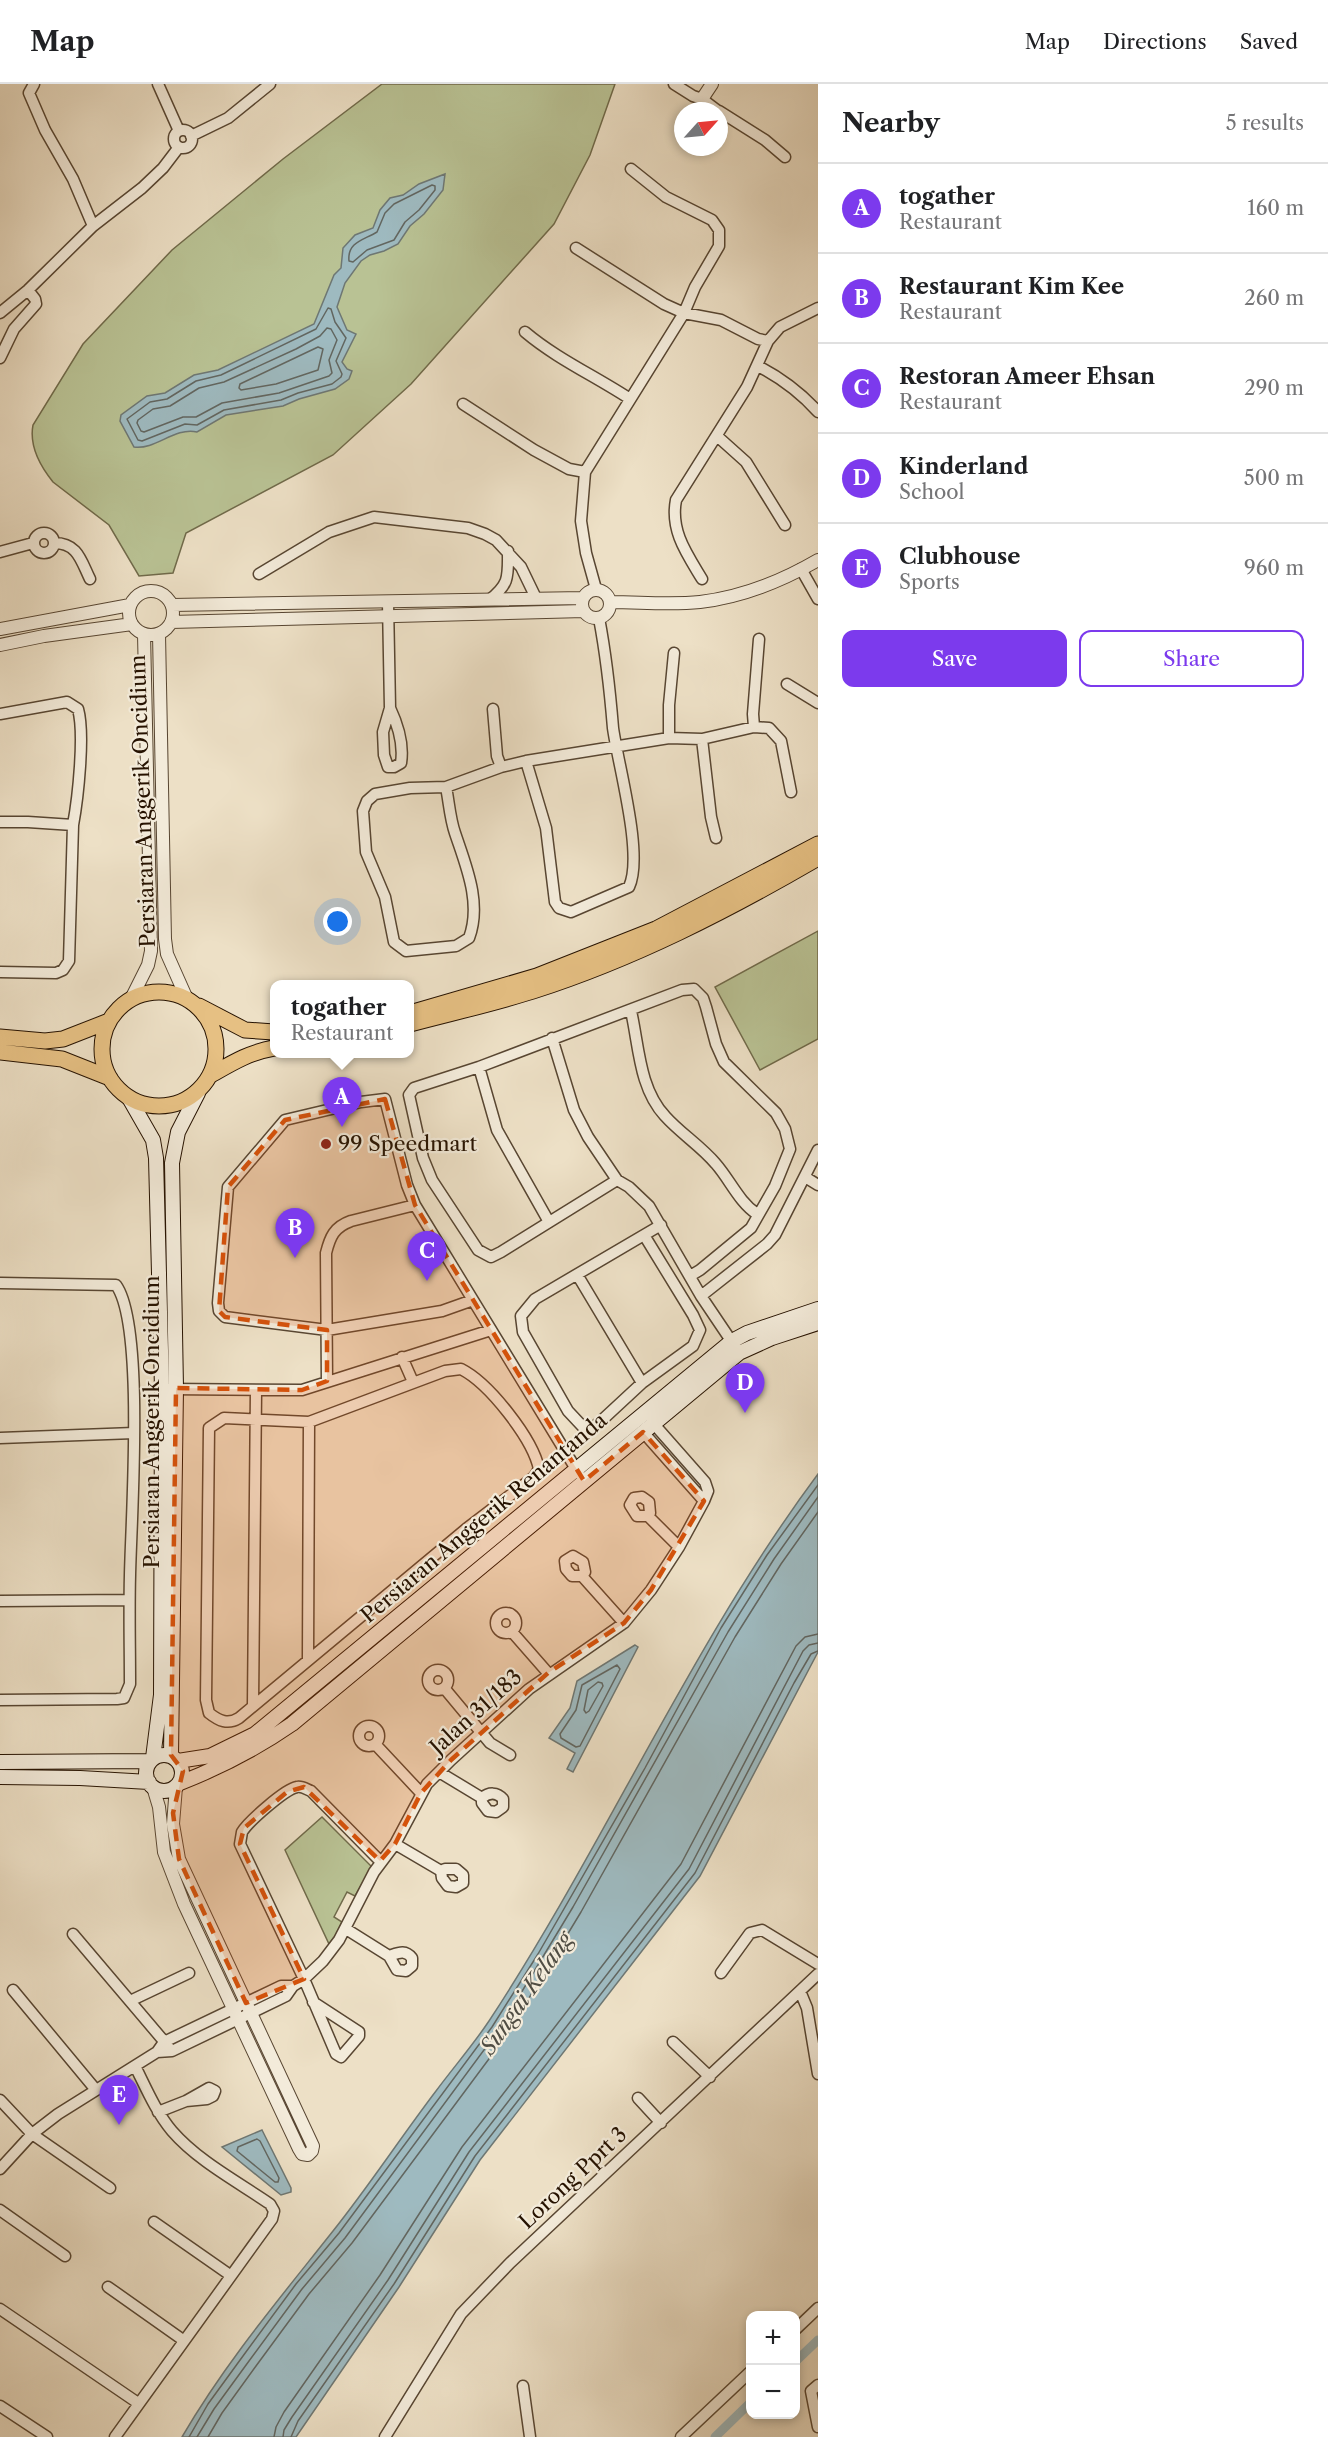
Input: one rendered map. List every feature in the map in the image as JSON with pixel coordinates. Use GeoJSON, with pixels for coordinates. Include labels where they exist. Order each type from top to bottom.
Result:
{"type":"FeatureCollection","features":[{"type":"Feature","properties":{"kind":"main road"},"geometry":{"type":"LineString","coordinates":[[414,1012],[537,975],[656,929],[818,844]]}},
{"type":"Feature","properties":{"kind":"main road"},"geometry":{"type":"LineString","coordinates":[[414,1023],[535,990],[613,962],[725,910],[818,858]]}},
{"type":"Feature","properties":{"kind":"main road"},"geometry":{"type":"LineString","coordinates":[[192,1002],[214,1033],[217,1054],[211,1075],[198,1093],[185,1101],[164,1107],[142,1104],[129,1098],[110,1078],[104,1065],[102,1050],[109,1021],[118,1009],[131,999],[144,993],[173,993],[192,1002],[245,1030],[270,1032]]}},
{"type":"Feature","properties":{"kind":"main road"},"geometry":{"type":"LineString","coordinates":[[0,1037],[45,1041],[63,1039],[109,1021]]}},
{"type":"Feature","properties":{"kind":"main road"},"geometry":{"type":"LineString","coordinates":[[211,1075],[244,1056],[270,1049]]}},
{"type":"Feature","properties":{"kind":"main road"},"geometry":{"type":"LineString","coordinates":[[0,1052],[62,1059],[110,1078]]}},
{"type":"Feature","properties":{"kind":"main road","name":"Persiaran Anggerik Oncidium"},"geometry":{"type":"LineString","coordinates":[[152,1759],[161,1695],[172,1163],[178,1132],[198,1093]]}},
{"type":"Feature","properties":{"kind":"main road","name":"Persiaran Anggerik Oncidium"},"geometry":{"type":"LineString","coordinates":[[129,1098],[153,1140],[156,1158],[169,1389],[175,1758]]}},
{"type":"Feature","properties":{"kind":"main road","name":"Persiaran Anggerik Renantanda"},"geometry":{"type":"LineString","coordinates":[[178,1785],[233,1761],[261,1746],[292,1724],[648,1428],[736,1347],[747,1333],[818,1309]]}},
{"type":"Feature","properties":{"kind":"main road","name":"Persiaran Anggerik Renantanda"},"geometry":{"type":"LineString","coordinates":[[175,1758],[210,1756],[255,1734],[576,1468],[736,1347],[818,1323]]}},
{"type":"Feature","properties":{"kind":"main road"},"geometry":{"type":"LineString","coordinates":[[0,1762],[152,1759],[162,1754],[175,1758],[183,1771],[178,1785],[164,1791],[151,1784],[80,1778],[0,1777]]}},
{"type":"Feature","properties":{"kind":"main road"},"geometry":{"type":"LineString","coordinates":[[151,1784],[146,1774],[152,1759]]}},
{"type":"Feature","properties":{"kind":"street"},"geometry":{"type":"LineString","coordinates":[[34,84],[29,93],[45,130],[73,179],[93,226]]}},
{"type":"Feature","properties":{"kind":"street"},"geometry":{"type":"LineString","coordinates":[[158,84],[179,130]]}},
{"type":"Feature","properties":{"kind":"street"},"geometry":{"type":"LineString","coordinates":[[191,136],[228,118],[270,84]]}},
{"type":"Feature","properties":{"kind":"street"},"geometry":{"type":"LineString","coordinates":[[674,84],[706,102]]}},
{"type":"Feature","properties":{"kind":"street"},"geometry":{"type":"LineString","coordinates":[[702,99],[712,84]]}},
{"type":"Feature","properties":{"kind":"street"},"geometry":{"type":"LineString","coordinates":[[728,117],[765,140],[785,158]]}},
{"type":"Feature","properties":{"kind":"street"},"geometry":{"type":"LineString","coordinates":[[179,130],[185,130],[191,136],[191,142],[187,147],[178,147],[174,143],[174,137],[179,130]]}},
{"type":"Feature","properties":{"kind":"street"},"geometry":{"type":"LineString","coordinates":[[0,313],[28,290],[93,226],[142,188],[163,168],[178,147]]}},
{"type":"Feature","properties":{"kind":"street"},"geometry":{"type":"LineString","coordinates":[[596,589],[586,593],[583,598],[584,611],[590,617],[599,618],[608,612],[610,602],[607,595],[596,589],[586,553],[581,521],[585,472],[684,313],[695,287],[719,246],[719,230],[712,220],[666,197],[631,169]]}},
{"type":"Feature","properties":{"kind":"street"},"geometry":{"type":"LineString","coordinates":[[576,248],[644,293],[684,313],[721,320],[758,339],[768,341]]}},
{"type":"Feature","properties":{"kind":"street"},"geometry":{"type":"LineString","coordinates":[[0,358],[14,329],[36,304],[35,298],[28,290]]}},
{"type":"Feature","properties":{"kind":"street"},"geometry":{"type":"LineString","coordinates":[[702,579],[681,542],[674,511],[676,501],[758,366],[768,341],[780,327],[818,308]]}},
{"type":"Feature","properties":{"kind":"street"},"geometry":{"type":"LineString","coordinates":[[525,332],[548,351],[593,375],[630,399]]}},
{"type":"Feature","properties":{"kind":"street"},"geometry":{"type":"LineString","coordinates":[[758,366],[806,398],[818,412]]}},
{"type":"Feature","properties":{"kind":"street"},"geometry":{"type":"LineString","coordinates":[[463,404],[534,450],[569,469],[585,472]]}},
{"type":"Feature","properties":{"kind":"street"},"geometry":{"type":"LineString","coordinates":[[717,436],[746,462],[785,525]]}},
{"type":"Feature","properties":{"kind":"street"},"geometry":{"type":"LineString","coordinates":[[259,574],[329,532],[374,517],[468,528],[485,534],[508,551],[521,567],[536,598]]}},
{"type":"Feature","properties":{"kind":"street"},"geometry":{"type":"LineString","coordinates":[[0,552],[33,543],[37,535],[46,533],[53,538],[54,543],[69,545],[76,551],[90,579]]}},
{"type":"Feature","properties":{"kind":"street"},"geometry":{"type":"LineString","coordinates":[[489,600],[502,590],[508,577],[508,551]]}},
{"type":"Feature","properties":{"kind":"street"},"geometry":{"type":"LineString","coordinates":[[610,602],[699,602],[754,590],[818,560]]}},
{"type":"Feature","properties":{"kind":"street"},"geometry":{"type":"LineString","coordinates":[[801,569],[818,600]]}},
{"type":"Feature","properties":{"kind":"street"},"geometry":{"type":"LineString","coordinates":[[171,622],[172,605],[162,594],[147,591],[140,594],[130,605],[132,624],[144,634],[159,634],[171,622],[388,609],[489,600],[583,598]]}},
{"type":"Feature","properties":{"kind":"street"},"geometry":{"type":"LineString","coordinates":[[0,629],[130,605]]}},
{"type":"Feature","properties":{"kind":"street"},"geometry":{"type":"LineString","coordinates":[[172,605],[584,611]]}},
{"type":"Feature","properties":{"kind":"street"},"geometry":{"type":"LineString","coordinates":[[388,609],[390,708]]}},
{"type":"Feature","properties":{"kind":"street"},"geometry":{"type":"LineString","coordinates":[[526,760],[546,828],[555,902],[559,908],[571,912],[629,887],[634,870],[629,814],[616,746],[610,679],[599,618]]}},
{"type":"Feature","properties":{"kind":"street"},"geometry":{"type":"LineString","coordinates":[[0,645],[44,636],[132,624]]}},
{"type":"Feature","properties":{"kind":"street","name":"Persiaran Anggerik Oncidium"},"geometry":{"type":"LineString","coordinates":[[131,999],[148,965],[151,951],[144,634]]}},
{"type":"Feature","properties":{"kind":"street","name":"Persiaran Anggerik Oncidium"},"geometry":{"type":"LineString","coordinates":[[159,634],[165,939],[167,954],[192,1002]]}},
{"type":"Feature","properties":{"kind":"street"},"geometry":{"type":"LineString","coordinates":[[754,727],[759,639]]}},
{"type":"Feature","properties":{"kind":"street"},"geometry":{"type":"LineString","coordinates":[[669,738],[669,705],[674,653]]}},
{"type":"Feature","properties":{"kind":"street"},"geometry":{"type":"LineString","coordinates":[[787,684],[818,703]]}},
{"type":"Feature","properties":{"kind":"street"},"geometry":{"type":"LineString","coordinates":[[0,714],[61,702],[74,704],[78,709],[80,735],[77,805],[73,825],[69,961],[63,970],[56,973],[0,972]]}},
{"type":"Feature","properties":{"kind":"street"},"geometry":{"type":"LineString","coordinates":[[493,709],[497,756],[501,767]]}},
{"type":"Feature","properties":{"kind":"street"},"geometry":{"type":"LineString","coordinates":[[446,787],[454,831],[468,865],[473,901],[472,930],[470,938],[456,946],[406,951],[394,942],[385,897],[366,852],[363,811],[367,801],[375,794],[410,788],[446,787],[526,760],[669,738],[702,739],[754,727],[769,728],[781,741],[791,792]]}},
{"type":"Feature","properties":{"kind":"street"},"geometry":{"type":"LineString","coordinates":[[702,739],[716,838]]}},
{"type":"Feature","properties":{"kind":"street"},"geometry":{"type":"LineString","coordinates":[[0,822],[73,825]]}},
{"type":"Feature","properties":{"kind":"street"},"geometry":{"type":"LineString","coordinates":[[617,1180],[501,1252],[490,1257],[484,1255],[473,1243],[426,1169],[409,1095],[414,1088],[478,1067],[689,988],[694,989],[703,998],[724,1062],[776,1113],[789,1139],[790,1149],[768,1199],[750,1228],[690,1276]]}},
{"type":"Feature","properties":{"kind":"street"},"geometry":{"type":"LineString","coordinates":[[631,1011],[642,1071],[664,1115],[705,1152],[727,1177],[749,1209],[757,1214]]}},
{"type":"Feature","properties":{"kind":"street"},"geometry":{"type":"LineString","coordinates":[[552,1038],[574,1110],[588,1137],[617,1180],[639,1196],[661,1225],[701,1296],[736,1347]]}},
{"type":"Feature","properties":{"kind":"street"},"geometry":{"type":"LineString","coordinates":[[478,1067],[497,1130],[549,1222]]}},
{"type":"Feature","properties":{"kind":"street"},"geometry":{"type":"LineString","coordinates":[[473,1300],[442,1311],[327,1330],[225,1317],[221,1314],[218,1303],[228,1187],[285,1120],[385,1099],[407,1185],[415,1205],[584,1481]]}},
{"type":"Feature","properties":{"kind":"street"},"geometry":{"type":"LineString","coordinates":[[701,1296],[767,1244],[785,1217],[818,1150]]}},
{"type":"Feature","properties":{"kind":"street"},"geometry":{"type":"LineString","coordinates":[[805,1176],[818,1185]]}},
{"type":"Feature","properties":{"kind":"street"},"geometry":{"type":"LineString","coordinates":[[327,1381],[326,1253],[331,1234],[342,1224],[415,1205]]}},
{"type":"Feature","properties":{"kind":"street"},"geometry":{"type":"LineString","coordinates":[[644,1235],[700,1330],[693,1346],[642,1383],[594,1427],[583,1427],[568,1411],[523,1332],[521,1316],[535,1299],[578,1276],[644,1235],[661,1225]]}},
{"type":"Feature","properties":{"kind":"street"},"geometry":{"type":"LineString","coordinates":[[578,1276],[642,1383]]}},
{"type":"Feature","properties":{"kind":"street"},"geometry":{"type":"LineString","coordinates":[[0,1283],[113,1283],[116,1285],[125,1303],[128,1319],[132,1358],[134,1433],[129,1600],[130,1684],[124,1698],[0,1700]]}},
{"type":"Feature","properties":{"kind":"street"},"geometry":{"type":"LineString","coordinates":[[169,1389],[302,1390],[491,1330]]}},
{"type":"Feature","properties":{"kind":"street"},"geometry":{"type":"LineString","coordinates":[[402,1357],[413,1382]]}},
{"type":"Feature","properties":{"kind":"street"},"geometry":{"type":"LineString","coordinates":[[460,1369],[473,1375],[500,1402],[537,1458],[539,1469],[534,1477],[474,1523],[253,1704],[239,1718],[233,1722],[227,1722],[209,1713],[206,1700],[209,1428],[224,1418],[309,1422],[413,1382],[460,1369]]}},
{"type":"Feature","properties":{"kind":"street"},"geometry":{"type":"LineString","coordinates":[[253,1704],[255,1390]]}},
{"type":"Feature","properties":{"kind":"street"},"geometry":{"type":"LineString","coordinates":[[308,1659],[309,1422]]}},
{"type":"Feature","properties":{"kind":"street"},"geometry":{"type":"LineString","coordinates":[[648,1428],[675,1448],[707,1486],[704,1501]]}},
{"type":"Feature","properties":{"kind":"street"},"geometry":{"type":"LineString","coordinates":[[648,1428],[665,1457],[704,1501]]}},
{"type":"Feature","properties":{"kind":"street"},"geometry":{"type":"LineString","coordinates":[[0,1438],[134,1433]]}},
{"type":"Feature","properties":{"kind":"street"},"geometry":{"type":"LineString","coordinates":[[665,1457],[675,1448]]}},
{"type":"Feature","properties":{"kind":"street","name":"Jalan 31/183"},"geometry":{"type":"LineString","coordinates":[[248,2008],[273,1996],[281,1986],[293,1986],[323,1961],[346,1929],[380,1861],[396,1844],[421,1793],[439,1772],[548,1673],[581,1654],[624,1623],[651,1590],[679,1547],[704,1501]]}},
{"type":"Feature","properties":{"kind":"street"},"geometry":{"type":"LineString","coordinates":[[648,1516],[679,1547]]}},
{"type":"Feature","properties":{"kind":"street"},"geometry":{"type":"LineString","coordinates":[[582,1576],[624,1623]]}},
{"type":"Feature","properties":{"kind":"street"},"geometry":{"type":"LineString","coordinates":[[0,1601],[129,1600]]}},
{"type":"Feature","properties":{"kind":"street"},"geometry":{"type":"LineString","coordinates":[[513,1633],[548,1673]]}},
{"type":"Feature","properties":{"kind":"street"},"geometry":{"type":"LineString","coordinates":[[445,1689],[490,1743],[510,1755]]}},
{"type":"Feature","properties":{"kind":"street"},"geometry":{"type":"LineString","coordinates":[[376,1745],[421,1793]]}},
{"type":"Feature","properties":{"kind":"street"},"geometry":{"type":"LineString","coordinates":[[439,1772],[482,1798]]}},
{"type":"Feature","properties":{"kind":"street"},"geometry":{"type":"LineString","coordinates":[[151,1784],[159,1807],[164,1852],[184,1904],[299,2149],[302,2154],[308,2155],[313,2146],[179,1859],[173,1824],[178,1785]]}},
{"type":"Feature","properties":{"kind":"street"},"geometry":{"type":"LineString","coordinates":[[313,2002],[359,2032],[359,2036],[341,2057],[336,2054],[313,2002],[304,1979],[240,1844],[244,1828],[287,1792],[304,1787],[380,1861]]}},
{"type":"Feature","properties":{"kind":"street"},"geometry":{"type":"LineString","coordinates":[[396,1844],[441,1871]]}},
{"type":"Feature","properties":{"kind":"street"},"geometry":{"type":"LineString","coordinates":[[346,1929],[389,1956]]}},
{"type":"Feature","properties":{"kind":"street"},"geometry":{"type":"LineString","coordinates":[[721,1973],[750,1933],[755,1930],[762,1930],[818,1964]]}},
{"type":"Feature","properties":{"kind":"street"},"geometry":{"type":"LineString","coordinates":[[73,1934],[172,2051]]}},
{"type":"Feature","properties":{"kind":"street"},"geometry":{"type":"LineString","coordinates":[[129,2001],[189,1973]]}},
{"type":"Feature","properties":{"kind":"street","name":"Lorong Pprt 3"},"geometry":{"type":"LineString","coordinates":[[385,2437],[461,2314],[510,2263],[818,1974]]}},
{"type":"Feature","properties":{"kind":"street"},"geometry":{"type":"LineString","coordinates":[[13,1990],[96,2090]]}},
{"type":"Feature","properties":{"kind":"street"},"geometry":{"type":"LineString","coordinates":[[800,1991],[805,2000],[818,2074]]}},
{"type":"Feature","properties":{"kind":"street"},"geometry":{"type":"LineString","coordinates":[[0,2169],[32,2134],[157,2052],[164,2042],[248,2008]]}},
{"type":"Feature","properties":{"kind":"street"},"geometry":{"type":"LineString","coordinates":[[157,2052],[172,2051],[235,2014]]}},
{"type":"Feature","properties":{"kind":"street"},"geometry":{"type":"LineString","coordinates":[[673,2042],[710,2077]]}},
{"type":"Feature","properties":{"kind":"street"},"geometry":{"type":"LineString","coordinates":[[115,2437],[272,2219],[272,2207],[184,2143],[158,2112],[135,2066]]}},
{"type":"Feature","properties":{"kind":"street"},"geometry":{"type":"LineString","coordinates":[[638,2098],[661,2123]]}},
{"type":"Feature","properties":{"kind":"street"},"geometry":{"type":"LineString","coordinates":[[0,2100],[32,2134],[110,2188]]}},
{"type":"Feature","properties":{"kind":"street"},"geometry":{"type":"LineString","coordinates":[[158,2112],[186,2101]]}},
{"type":"Feature","properties":{"kind":"street"},"geometry":{"type":"LineString","coordinates":[[0,2210],[65,2256]]}},
{"type":"Feature","properties":{"kind":"street"},"geometry":{"type":"LineString","coordinates":[[153,2222],[231,2275]]}},
{"type":"Feature","properties":{"kind":"street"},"geometry":{"type":"LineString","coordinates":[[108,2287],[183,2340]]}},
{"type":"Feature","properties":{"kind":"street"},"geometry":{"type":"LineString","coordinates":[[800,2324],[818,2308]]}},
{"type":"Feature","properties":{"kind":"street"},"geometry":{"type":"LineString","coordinates":[[0,2309],[138,2403]]}},
{"type":"Feature","properties":{"kind":"street"},"geometry":{"type":"LineString","coordinates":[[681,2437],[746,2376]]}},
{"type":"Feature","properties":{"kind":"street"},"geometry":{"type":"LineString","coordinates":[[818,2385],[811,2391],[818,2427]]}},
{"type":"Feature","properties":{"kind":"street"},"geometry":{"type":"LineString","coordinates":[[523,2386],[530,2437]]}},
{"type":"Feature","properties":{"kind":"street"},"geometry":{"type":"LineString","coordinates":[[0,2406],[47,2437]]}},
{"type":"Feature","properties":{"kind":"highlighted area"},"geometry":{"type":"Polygon","coordinates":[[[385,1099],[415,1205],[584,1481],[643,1432],[704,1501],[651,1590],[624,1623],[548,1673],[451,1760],[421,1793],[395,1844],[380,1861],[304,1787],[287,1792],[244,1828],[240,1844],[304,1979],[246,2003],[179,1859],[173,1813],[183,1771],[171,1755],[176,1388],[302,1390],[327,1381],[327,1330],[225,1317],[219,1311],[228,1187],[285,1120],[385,1099]]]}},
{"type":"Feature","properties":{"kind":"green space"},"geometry":{"type":"Polygon","coordinates":[[[382,84],[615,84],[590,155],[554,224],[411,384],[333,455],[186,533],[173,573],[139,576],[109,525],[48,476],[34,448],[33,425],[83,344],[172,250],[283,159],[382,84]]]}},
{"type":"Feature","properties":{"kind":"green space"},"geometry":{"type":"Polygon","coordinates":[[[818,931],[818,1039],[760,1070],[715,987],[818,931]]]}},
{"type":"Feature","properties":{"kind":"green space"},"geometry":{"type":"Polygon","coordinates":[[[322,1817],[372,1867],[355,1896],[347,1892],[334,1917],[342,1922],[329,1944],[285,1850],[322,1817]]]}},
{"type":"Feature","properties":{"kind":"water"},"geometry":{"type":"Polygon","coordinates":[[[445,174],[443,190],[424,214],[410,226],[398,244],[361,261],[345,283],[337,307],[347,330],[356,334],[342,362],[347,369],[352,371],[349,379],[335,389],[283,406],[226,415],[197,432],[189,431],[150,445],[134,447],[120,421],[121,415],[147,396],[165,393],[194,375],[218,370],[314,324],[334,275],[341,268],[343,248],[355,235],[373,228],[380,210],[390,198],[403,195],[419,184],[445,174]]]}},
{"type":"Feature","properties":{"kind":"water","name":"Sungai Kelang"},"geometry":{"type":"Polygon","coordinates":[[[818,1474],[818,1652],[700,1876],[480,2160],[399,2287],[296,2437],[182,2437],[235,2357],[346,2214],[489,2021],[572,1885],[729,1607],[818,1474]]]}},
{"type":"Feature","properties":{"kind":"water"},"geometry":{"type":"Polygon","coordinates":[[[635,1645],[638,1647],[573,1772],[567,1769],[575,1753],[549,1738],[570,1708],[577,1681],[635,1645]]]}},
{"type":"Feature","properties":{"kind":"water"},"geometry":{"type":"Polygon","coordinates":[[[262,2130],[291,2192],[281,2195],[222,2147],[262,2130]]]}},
{"type":"Feature","properties":{"kind":"waterway"},"geometry":{"type":"LineString","coordinates":[[800,2357],[818,2340]]}},
{"type":"Feature","properties":{"kind":"waterway"},"geometry":{"type":"LineString","coordinates":[[715,2437],[746,2407]]}},
{"type":"Feature","properties":{"kind":"place","name":"togather"},"geometry":{"type":"Point","coordinates":[342,1127]}},
{"type":"Feature","properties":{"kind":"place","name":"99 Speedmart"},"geometry":{"type":"Point","coordinates":[326,1144]}},
{"type":"Feature","properties":{"kind":"place","name":"Restaurant Kim Kee"},"geometry":{"type":"Point","coordinates":[295,1258]}},
{"type":"Feature","properties":{"kind":"place","name":"Restoran Ameer Ehsan"},"geometry":{"type":"Point","coordinates":[427,1281]}},
{"type":"Feature","properties":{"kind":"place","name":"Kinderland"},"geometry":{"type":"Point","coordinates":[745,1413]}},
{"type":"Feature","properties":{"kind":"place","name":"Clubhouse"},"geometry":{"type":"Point","coordinates":[119,2125]}}]}
